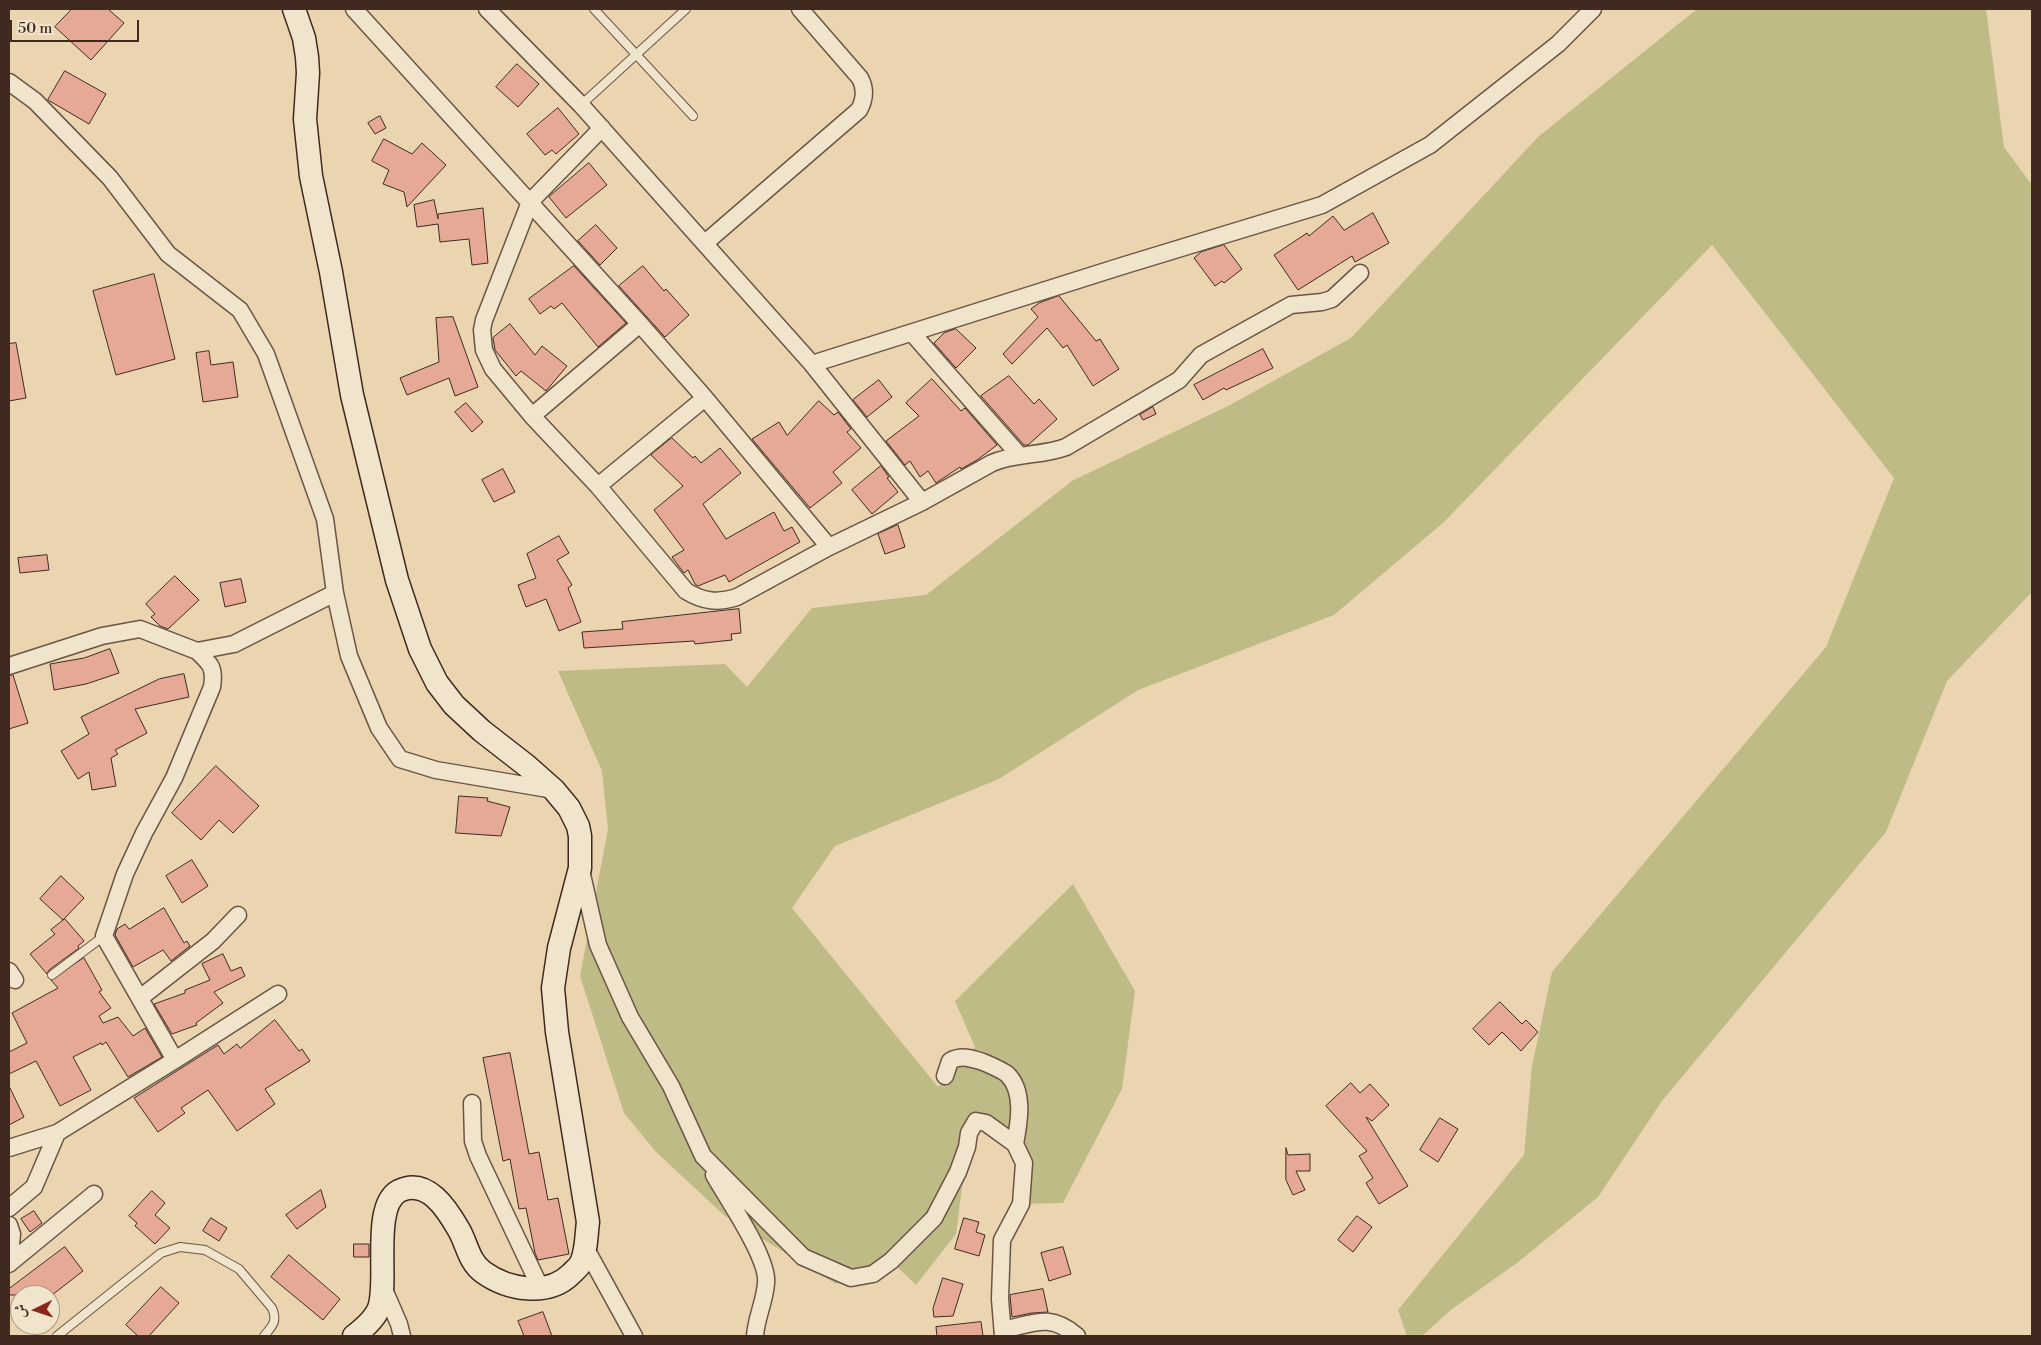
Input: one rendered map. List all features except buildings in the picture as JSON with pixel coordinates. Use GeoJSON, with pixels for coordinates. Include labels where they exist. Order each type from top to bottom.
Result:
{"type":"FeatureCollection","features":[{"type":"Feature","properties":{"kind":"main road"},"geometry":{"type":"LineString","coordinates":[[294,9],[304,38],[307,57],[308,73],[305,119],[311,176],[331,272],[352,395],[397,580],[420,649],[437,683],[448,698],[482,731],[554,790],[569,808],[578,826],[580,836],[580,868],[558,954],[553,988],[557,1032],[588,1222],[585,1247],[580,1265],[563,1282],[542,1289],[516,1287],[483,1272],[470,1257],[460,1230],[440,1201],[428,1192],[418,1188],[397,1192],[384,1214],[383,1287],[379,1308],[374,1317],[354,1336]]}},
{"type":"Feature","properties":{"kind":"street"},"geometry":{"type":"LineString","coordinates":[[354,9],[640,324],[705,398],[829,547]]}},
{"type":"Feature","properties":{"kind":"street"},"geometry":{"type":"LineString","coordinates":[[487,9],[581,105],[812,364],[922,502]]}},
{"type":"Feature","properties":{"kind":"street"},"geometry":{"type":"LineString","coordinates":[[705,243],[859,110],[862,104],[865,91],[860,78],[800,9]]}},
{"type":"Feature","properties":{"kind":"street"},"geometry":{"type":"LineString","coordinates":[[812,364],[1307,210],[1337,198],[1430,145],[1558,44],[1593,9]]}},
{"type":"Feature","properties":{"kind":"street"},"geometry":{"type":"LineString","coordinates":[[9,82],[35,101],[110,178],[168,254],[240,310],[266,354],[325,519],[335,593],[348,656],[379,728],[400,759],[436,770],[554,790]]}},
{"type":"Feature","properties":{"kind":"street"},"geometry":{"type":"LineString","coordinates":[[602,128],[530,202],[484,320],[482,330],[484,350],[487,360],[532,416],[598,486],[686,591],[698,598],[711,602],[737,597],[829,547],[922,502],[992,463],[1020,456],[1051,452],[1066,447],[1180,380],[1201,355],[1291,305],[1322,302],[1332,299],[1360,273]]}},
{"type":"Feature","properties":{"kind":"street"},"geometry":{"type":"LineString","coordinates":[[532,416],[640,324]]}},
{"type":"Feature","properties":{"kind":"street"},"geometry":{"type":"LineString","coordinates":[[912,333],[1020,456]]}},
{"type":"Feature","properties":{"kind":"street"},"geometry":{"type":"LineString","coordinates":[[598,486],[705,398]]}},
{"type":"Feature","properties":{"kind":"street"},"geometry":{"type":"LineString","coordinates":[[197,651],[234,644],[335,593]]}},
{"type":"Feature","properties":{"kind":"street"},"geometry":{"type":"LineString","coordinates":[[9,666],[102,636],[140,629],[197,651],[208,662],[214,674],[212,687],[174,778],[144,833],[125,874],[104,936],[175,1060]]}},
{"type":"Feature","properties":{"kind":"street"},"geometry":{"type":"LineString","coordinates":[[580,868],[598,945],[630,1016],[671,1086],[704,1156],[761,1258],[766,1274],[766,1283],[755,1336]]}},
{"type":"Feature","properties":{"kind":"street"},"geometry":{"type":"LineString","coordinates":[[140,998],[213,941],[238,915]]}},
{"type":"Feature","properties":{"kind":"street"},"geometry":{"type":"LineString","coordinates":[[9,1148],[57,1133],[278,994]]}},
{"type":"Feature","properties":{"kind":"street"},"geometry":{"type":"LineString","coordinates":[[946,1076],[950,1061],[957,1057],[973,1058],[1007,1074],[1014,1084],[1018,1099],[1020,1120],[1015,1144]]}},
{"type":"Feature","properties":{"kind":"street"},"geometry":{"type":"LineString","coordinates":[[472,1103],[473,1141],[478,1156],[542,1289]]}},
{"type":"Feature","properties":{"kind":"street"},"geometry":{"type":"LineString","coordinates":[[704,1156],[803,1257],[851,1278],[873,1274],[891,1261],[934,1218],[958,1172],[967,1147],[969,1133],[976,1121],[986,1123],[1015,1144],[1024,1164],[1021,1204],[1002,1240],[1000,1299],[1003,1333],[1049,1322],[1066,1327],[1077,1336]]}},
{"type":"Feature","properties":{"kind":"street"},"geometry":{"type":"LineString","coordinates":[[9,1208],[34,1187],[57,1133]]}},
{"type":"Feature","properties":{"kind":"street"},"geometry":{"type":"LineString","coordinates":[[9,1264],[94,1194]]}},
{"type":"Feature","properties":{"kind":"street"},"geometry":{"type":"LineString","coordinates":[[9,1225],[12,1234],[9,1264]]}},
{"type":"Feature","properties":{"kind":"street"},"geometry":{"type":"LineString","coordinates":[[585,1247],[634,1336]]}},
{"type":"Feature","properties":{"kind":"street"},"geometry":{"type":"LineString","coordinates":[[383,1287],[399,1324],[402,1336]]}},
{"type":"Feature","properties":{"kind":"lane"},"geometry":{"type":"LineString","coordinates":[[594,9],[693,116]]}},
{"type":"Feature","properties":{"kind":"lane"},"geometry":{"type":"LineString","coordinates":[[672,9],[678,16]]}},
{"type":"Feature","properties":{"kind":"lane"},"geometry":{"type":"LineString","coordinates":[[581,105],[686,9]]}},
{"type":"Feature","properties":{"kind":"lane"},"geometry":{"type":"LineString","coordinates":[[52,975],[104,936]]}},
{"type":"Feature","properties":{"kind":"lane"},"geometry":{"type":"LineString","coordinates":[[57,1336],[161,1253],[180,1247],[205,1250],[239,1269],[272,1308],[275,1316],[275,1324],[264,1336]]}},
{"type":"Feature","properties":{"kind":"shaded area"},"geometry":{"type":"Polygon","coordinates":[[[1697,9],[1986,9],[2004,147],[2032,185],[2032,592],[1947,681],[1886,832],[1662,1101],[1598,1197],[1517,1263],[1452,1309],[1422,1336],[1407,1336],[1398,1310],[1524,1155],[1532,1066],[1552,972],[1826,647],[1894,478],[1712,245],[1444,522],[1334,615],[1138,690],[999,779],[835,846],[792,908],[938,1087],[975,1047],[955,1001],[1073,884],[1135,991],[1122,1089],[1063,1203],[1021,1204],[1024,1164],[986,1123],[969,1133],[956,1234],[916,1285],[891,1261],[836,1284],[725,1216],[656,1152],[624,1113],[580,976],[608,829],[602,771],[558,671],[725,664],[747,687],[812,608],[926,595],[1072,481],[1230,405],[1351,338],[1538,137],[1697,9]]]}}]}
